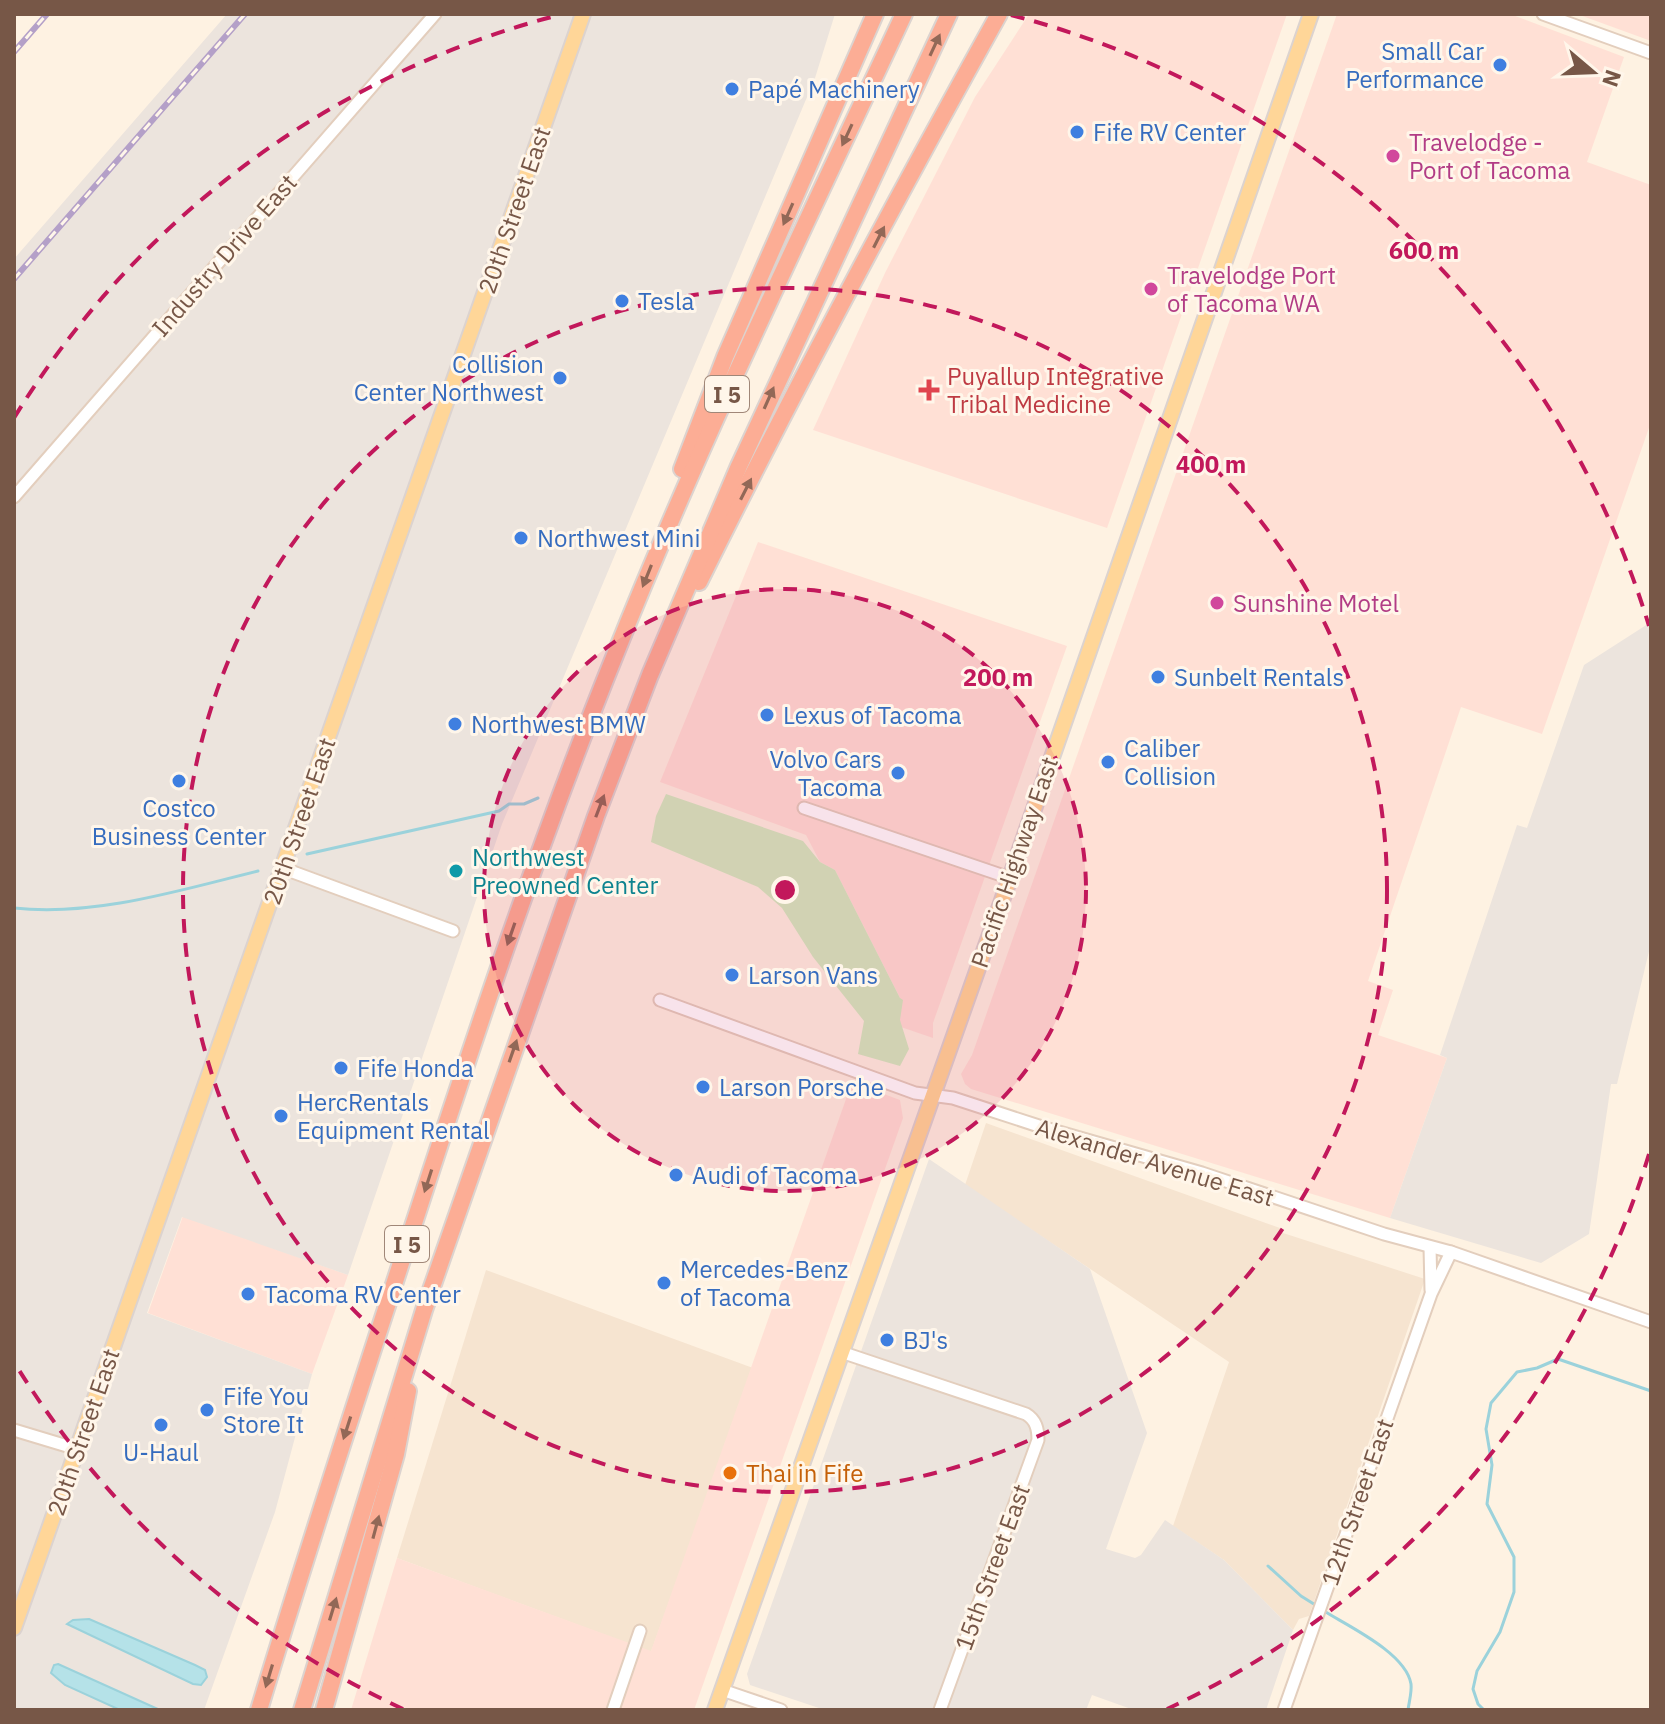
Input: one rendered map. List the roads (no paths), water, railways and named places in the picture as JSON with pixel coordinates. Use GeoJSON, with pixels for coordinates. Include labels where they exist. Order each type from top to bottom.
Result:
{"type":"FeatureCollection","features":[{"type":"Feature","properties":{"kind":"highway"},"geometry":{"type":"LineString","coordinates":[[668,524],[683,465],[725,357],[875,14]]}},
{"type":"Feature","properties":{"kind":"highway","name":"I 5"},"geometry":{"type":"LineString","coordinates":[[259,1710],[312,1534],[471,1047],[565,782],[668,524],[904,14]]}},
{"type":"Feature","properties":{"kind":"highway","name":"I 5"},"geometry":{"type":"LineString","coordinates":[[302,1710],[424,1310],[596,816],[637,709],[745,452],[949,14]]}},
{"type":"Feature","properties":{"kind":"highway"},"geometry":{"type":"LineString","coordinates":[[637,709],[753,476],[999,14]]}},
{"type":"Feature","properties":{"kind":"highway"},"geometry":{"type":"LineString","coordinates":[[324,1710],[396,1454],[424,1310]]}},
{"type":"Feature","properties":{"kind":"main road","name":"20th Street East"},"geometry":{"type":"LineString","coordinates":[[14,1628],[583,14]]}},
{"type":"Feature","properties":{"kind":"main road","name":"Pacific Highway East"},"geometry":{"type":"LineString","coordinates":[[715,1710],[1010,878],[1311,14]]}},
{"type":"Feature","properties":{"kind":"street","name":"Industry Drive East"},"geometry":{"type":"LineString","coordinates":[[14,497],[435,14]]}},
{"type":"Feature","properties":{"kind":"street"},"geometry":{"type":"LineString","coordinates":[[1543,14],[1651,53]]}},
{"type":"Feature","properties":{"kind":"street"},"geometry":{"type":"LineString","coordinates":[[804,808],[1010,878]]}},
{"type":"Feature","properties":{"kind":"street"},"geometry":{"type":"LineString","coordinates":[[282,868],[453,931]]}},
{"type":"Feature","properties":{"kind":"street","name":"Alexander Avenue East"},"geometry":{"type":"LineString","coordinates":[[660,1000],[915,1093],[953,1098],[1202,1173],[1299,1207],[1451,1252],[1651,1322]]}},
{"type":"Feature","properties":{"kind":"street","name":"12th Street East"},"geometry":{"type":"LineString","coordinates":[[1430,1247],[1431,1294]]}},
{"type":"Feature","properties":{"kind":"street","name":"12th Street East"},"geometry":{"type":"LineString","coordinates":[[1284,1710],[1431,1294],[1451,1252]]}},
{"type":"Feature","properties":{"kind":"street","name":"15th Street East"},"geometry":{"type":"LineString","coordinates":[[841,1352],[1024,1413],[1036,1424],[1038,1440],[940,1710]]}},
{"type":"Feature","properties":{"kind":"street"},"geometry":{"type":"LineString","coordinates":[[14,1430],[77,1449]]}},
{"type":"Feature","properties":{"kind":"street"},"geometry":{"type":"LineString","coordinates":[[613,1710],[640,1631]]}},
{"type":"Feature","properties":{"kind":"street"},"geometry":{"type":"LineString","coordinates":[[722,1690],[781,1710]]}},
{"type":"Feature","properties":{"kind":"water"},"geometry":{"type":"Polygon","coordinates":[[[89,1619],[195,1665],[205,1670],[207,1677],[201,1685],[193,1684],[67,1624],[73,1620],[89,1619]]]}},
{"type":"Feature","properties":{"kind":"water"},"geometry":{"type":"Polygon","coordinates":[[[58,1664],[160,1710],[120,1710],[65,1685],[51,1673],[54,1665],[58,1664]]]}},
{"type":"Feature","properties":{"kind":"waterway"},"geometry":{"type":"LineString","coordinates":[[307,854],[499,811],[509,804],[524,804],[538,798]]}},
{"type":"Feature","properties":{"kind":"waterway"},"geometry":{"type":"LineString","coordinates":[[14,908],[75,909],[106,905],[258,871]]}},
{"type":"Feature","properties":{"kind":"waterway"},"geometry":{"type":"LineString","coordinates":[[1484,1710],[1478,1704],[1473,1689],[1477,1671],[1500,1632],[1514,1592],[1514,1557],[1487,1504],[1492,1465],[1486,1429],[1491,1403],[1517,1372],[1558,1359],[1651,1391]]}},
{"type":"Feature","properties":{"kind":"waterway"},"geometry":{"type":"LineString","coordinates":[[1268,1566],[1317,1606]]}},
{"type":"Feature","properties":{"kind":"waterway"},"geometry":{"type":"LineString","coordinates":[[1324,1611],[1375,1642],[1399,1662],[1411,1684],[1408,1710]]}},
{"type":"Feature","properties":{"kind":"railway"},"geometry":{"type":"LineString","coordinates":[[14,52],[47,14]]}},
{"type":"Feature","properties":{"kind":"railway"},"geometry":{"type":"LineString","coordinates":[[14,279],[245,14]]}},
{"type":"Feature","properties":{"kind":"place","name":"Small Car Performance"},"geometry":{"type":"Point","coordinates":[1500,65]}},
{"type":"Feature","properties":{"kind":"place","name":"Papé Machinery"},"geometry":{"type":"Point","coordinates":[732,89]}},
{"type":"Feature","properties":{"kind":"place","name":"Fife RV Center"},"geometry":{"type":"Point","coordinates":[1077,132]}},
{"type":"Feature","properties":{"kind":"place","name":"Travelodge - Port of Tacoma"},"geometry":{"type":"Point","coordinates":[1393,156]}},
{"type":"Feature","properties":{"kind":"place","name":"Travelodge Port of Tacoma WA"},"geometry":{"type":"Point","coordinates":[1151,289]}},
{"type":"Feature","properties":{"kind":"place","name":"Tesla"},"geometry":{"type":"Point","coordinates":[622,301]}},
{"type":"Feature","properties":{"kind":"place","name":"Collision Center Northwest"},"geometry":{"type":"Point","coordinates":[560,378]}},
{"type":"Feature","properties":{"kind":"place","name":"Puyallup Integrative Tribal Medicine"},"geometry":{"type":"Point","coordinates":[929,390]}},
{"type":"Feature","properties":{"kind":"place","name":"Northwest Mini"},"geometry":{"type":"Point","coordinates":[521,538]}},
{"type":"Feature","properties":{"kind":"place","name":"Sunshine Motel"},"geometry":{"type":"Point","coordinates":[1217,603]}},
{"type":"Feature","properties":{"kind":"place","name":"Sunbelt Rentals"},"geometry":{"type":"Point","coordinates":[1158,677]}},
{"type":"Feature","properties":{"kind":"place","name":"Lexus of Tacoma"},"geometry":{"type":"Point","coordinates":[767,715]}},
{"type":"Feature","properties":{"kind":"place","name":"Northwest BMW"},"geometry":{"type":"Point","coordinates":[455,724]}},
{"type":"Feature","properties":{"kind":"place","name":"Caliber Collision"},"geometry":{"type":"Point","coordinates":[1108,762]}},
{"type":"Feature","properties":{"kind":"place","name":"Volvo Cars Tacoma"},"geometry":{"type":"Point","coordinates":[898,773]}},
{"type":"Feature","properties":{"kind":"place","name":"Costco Business Center"},"geometry":{"type":"Point","coordinates":[179,781]}},
{"type":"Feature","properties":{"kind":"place","name":"Northwest Preowned Center"},"geometry":{"type":"Point","coordinates":[456,871]}},
{"type":"Feature","properties":{"kind":"place","name":"Larson Vans"},"geometry":{"type":"Point","coordinates":[732,975]}},
{"type":"Feature","properties":{"kind":"place","name":"Fife Honda"},"geometry":{"type":"Point","coordinates":[341,1068]}},
{"type":"Feature","properties":{"kind":"place","name":"Larson Porsche"},"geometry":{"type":"Point","coordinates":[703,1087]}},
{"type":"Feature","properties":{"kind":"place","name":"HercRentals Equipment Rental"},"geometry":{"type":"Point","coordinates":[281,1116]}},
{"type":"Feature","properties":{"kind":"place","name":"Audi of Tacoma"},"geometry":{"type":"Point","coordinates":[676,1175]}},
{"type":"Feature","properties":{"kind":"place","name":"Mercedes-Benz of Tacoma"},"geometry":{"type":"Point","coordinates":[664,1283]}},
{"type":"Feature","properties":{"kind":"place","name":"Tacoma RV Center"},"geometry":{"type":"Point","coordinates":[248,1294]}},
{"type":"Feature","properties":{"kind":"place","name":"BJ's"},"geometry":{"type":"Point","coordinates":[887,1340]}},
{"type":"Feature","properties":{"kind":"place","name":"Fife You Store It"},"geometry":{"type":"Point","coordinates":[207,1410]}},
{"type":"Feature","properties":{"kind":"place","name":"U-Haul"},"geometry":{"type":"Point","coordinates":[161,1425]}},
{"type":"Feature","properties":{"kind":"place","name":"Thai in Fife"},"geometry":{"type":"Point","coordinates":[730,1473]}}]}
